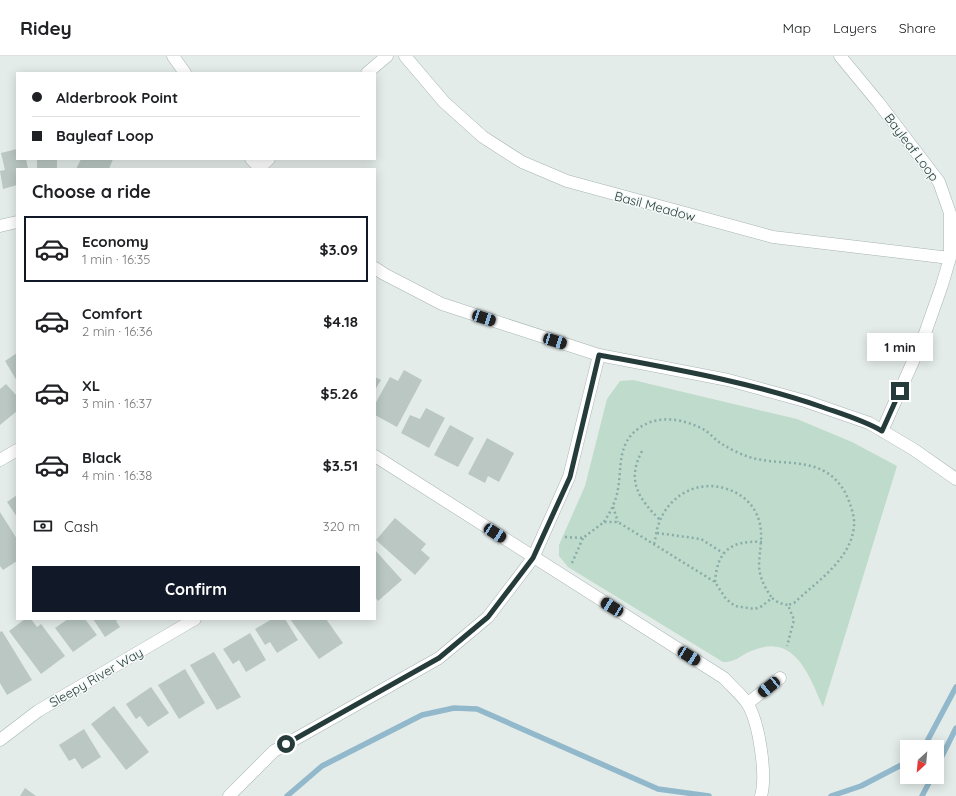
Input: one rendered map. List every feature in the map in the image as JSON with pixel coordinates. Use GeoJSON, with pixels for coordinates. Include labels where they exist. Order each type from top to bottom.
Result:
{"type":"FeatureCollection","features":[{"type":"Feature","properties":{"kind":"street"},"geometry":{"type":"LineString","coordinates":[[173,56],[184,72]]}},
{"type":"Feature","properties":{"kind":"street"},"geometry":{"type":"LineString","coordinates":[[368,72],[386,56]]}},
{"type":"Feature","properties":{"kind":"street","name":"Basil Meadow"},"geometry":{"type":"LineString","coordinates":[[404,56],[444,102],[482,137],[522,162],[567,181],[773,237],[950,258]]}},
{"type":"Feature","properties":{"kind":"street","name":"Bayleaf Loop"},"geometry":{"type":"LineString","coordinates":[[840,56],[878,102],[939,182],[950,213],[950,258],[942,285],[923,339],[882,431]]}},
{"type":"Feature","properties":{"kind":"street"},"geometry":{"type":"LineString","coordinates":[[257,165],[267,160]]}},
{"type":"Feature","properties":{"kind":"street"},"geometry":{"type":"LineString","coordinates":[[0,226],[16,222]]}},
{"type":"Feature","properties":{"kind":"street"},"geometry":{"type":"LineString","coordinates":[[376,269],[442,304],[599,355],[728,380],[805,401],[869,423],[913,449],[956,479]]}},
{"type":"Feature","properties":{"kind":"street"},"geometry":{"type":"LineString","coordinates":[[229,796],[274,751],[439,658],[488,617],[533,558],[570,477],[599,355]]}},
{"type":"Feature","properties":{"kind":"street"},"geometry":{"type":"LineString","coordinates":[[0,460],[16,451]]}},
{"type":"Feature","properties":{"kind":"street"},"geometry":{"type":"LineString","coordinates":[[376,459],[724,678],[748,704],[757,732],[764,769],[764,785],[761,796]]}},
{"type":"Feature","properties":{"kind":"street","name":"Sleepy River Way"},"geometry":{"type":"LineString","coordinates":[[0,740],[38,711],[193,620]]}},
{"type":"Feature","properties":{"kind":"street"},"geometry":{"type":"LineString","coordinates":[[748,704],[780,678]]}},
{"type":"Feature","properties":{"kind":"path"},"geometry":{"type":"LineString","coordinates":[[572,564],[583,538],[604,522],[613,507],[618,488],[619,465],[629,439],[639,428],[652,422],[668,418],[704,430],[721,444],[748,457],[768,461],[802,464],[820,468],[838,482],[852,508],[854,525],[845,553],[837,563],[794,603],[788,605],[779,603],[772,598],[763,584],[759,566],[762,542],[760,522],[747,500],[732,491],[717,485],[705,485],[680,495],[669,506],[660,520],[654,544]]}},
{"type":"Feature","properties":{"kind":"path"},"geometry":{"type":"LineString","coordinates":[[642,451],[635,470],[638,492],[644,504],[660,520]]}},
{"type":"Feature","properties":{"kind":"path"},"geometry":{"type":"LineString","coordinates":[[613,507],[618,522]]}},
{"type":"Feature","properties":{"kind":"path"},"geometry":{"type":"LineString","coordinates":[[604,522],[618,522],[715,582],[726,599],[735,606],[755,609],[762,606],[772,598]]}},
{"type":"Feature","properties":{"kind":"path"},"geometry":{"type":"LineString","coordinates":[[657,533],[701,539],[723,553]]}},
{"type":"Feature","properties":{"kind":"path"},"geometry":{"type":"LineString","coordinates":[[565,537],[583,538]]}},
{"type":"Feature","properties":{"kind":"path"},"geometry":{"type":"LineString","coordinates":[[715,582],[719,562],[723,553],[731,546],[745,542],[762,542]]}},
{"type":"Feature","properties":{"kind":"path"},"geometry":{"type":"LineString","coordinates":[[788,605],[794,620],[788,646]]}},
{"type":"Feature","properties":{"kind":"green space"},"geometry":{"type":"Polygon","coordinates":[[[633,380],[797,419],[852,442],[897,466],[823,707],[807,672],[791,653],[781,648],[768,646],[754,650],[732,661],[723,662],[568,567],[559,556],[559,545],[585,486],[607,399],[620,381],[633,380]]]}},
{"type":"Feature","properties":{"kind":"building"},"geometry":{"type":"Polygon","coordinates":[[[16,149],[16,160],[26,160],[28,168],[16,168],[16,185],[3,189],[0,171],[5,170],[1,153],[16,149]]]}},
{"type":"Feature","properties":{"kind":"building"},"geometry":{"type":"Polygon","coordinates":[[[37,160],[57,160],[57,168],[37,168],[37,160]]]}},
{"type":"Feature","properties":{"kind":"building"},"geometry":{"type":"Polygon","coordinates":[[[80,160],[113,160],[109,168],[76,168],[80,160]]]}},
{"type":"Feature","properties":{"kind":"building"},"geometry":{"type":"Polygon","coordinates":[[[16,354],[16,379],[5,361],[16,354]]]}},
{"type":"Feature","properties":{"kind":"building"},"geometry":{"type":"Polygon","coordinates":[[[404,370],[422,380],[397,427],[376,416],[376,402],[390,377],[398,381],[404,370]]]}},
{"type":"Feature","properties":{"kind":"building"},"geometry":{"type":"Polygon","coordinates":[[[376,378],[381,380],[376,388],[376,378]]]}},
{"type":"Feature","properties":{"kind":"building"},"geometry":{"type":"Polygon","coordinates":[[[6,384],[16,395],[16,412],[0,425],[0,389],[6,384]]]}},
{"type":"Feature","properties":{"kind":"building"},"geometry":{"type":"Polygon","coordinates":[[[426,408],[445,418],[429,448],[401,433],[410,415],[420,419],[426,408]]]}},
{"type":"Feature","properties":{"kind":"building"},"geometry":{"type":"Polygon","coordinates":[[[450,425],[474,438],[458,467],[434,455],[450,425]]]}},
{"type":"Feature","properties":{"kind":"building"},"geometry":{"type":"Polygon","coordinates":[[[487,438],[514,453],[499,482],[488,476],[485,483],[468,474],[487,438]]]}},
{"type":"Feature","properties":{"kind":"building"},"geometry":{"type":"Polygon","coordinates":[[[16,496],[16,516],[7,502],[16,496]]]}},
{"type":"Feature","properties":{"kind":"building"},"geometry":{"type":"Polygon","coordinates":[[[0,512],[16,537],[16,562],[3,570],[0,566],[0,512]]]}},
{"type":"Feature","properties":{"kind":"building"},"geometry":{"type":"Polygon","coordinates":[[[395,518],[426,544],[421,550],[430,558],[415,575],[376,540],[395,518]]]}},
{"type":"Feature","properties":{"kind":"building"},"geometry":{"type":"Polygon","coordinates":[[[376,551],[402,580],[378,601],[376,598],[376,551]]]}},
{"type":"Feature","properties":{"kind":"building"},"geometry":{"type":"Polygon","coordinates":[[[24,620],[32,620],[37,627],[41,624],[65,656],[41,674],[9,631],[24,620]]]}},
{"type":"Feature","properties":{"kind":"building"},"geometry":{"type":"Polygon","coordinates":[[[67,620],[86,620],[97,635],[73,652],[55,628],[67,620]]]}},
{"type":"Feature","properties":{"kind":"building"},"geometry":{"type":"Polygon","coordinates":[[[94,620],[118,620],[116,621],[120,627],[105,637],[94,620]]]}},
{"type":"Feature","properties":{"kind":"building"},"geometry":{"type":"Polygon","coordinates":[[[270,620],[286,620],[298,640],[277,653],[270,642],[265,645],[255,629],[270,620]]]}},
{"type":"Feature","properties":{"kind":"building"},"geometry":{"type":"Polygon","coordinates":[[[291,620],[327,620],[343,643],[319,659],[291,620]]]}},
{"type":"Feature","properties":{"kind":"building"},"geometry":{"type":"Polygon","coordinates":[[[2,631],[32,680],[7,695],[0,683],[0,632],[2,631]]]}},
{"type":"Feature","properties":{"kind":"building"},"geometry":{"type":"Polygon","coordinates":[[[250,633],[266,660],[246,672],[239,660],[233,664],[223,649],[250,633]]]}},
{"type":"Feature","properties":{"kind":"building"},"geometry":{"type":"Polygon","coordinates":[[[214,652],[241,697],[217,710],[190,665],[214,652]]]}},
{"type":"Feature","properties":{"kind":"building"},"geometry":{"type":"Polygon","coordinates":[[[185,669],[205,703],[179,719],[158,685],[185,669]]]}},
{"type":"Feature","properties":{"kind":"building"},"geometry":{"type":"Polygon","coordinates":[[[151,687],[169,713],[148,727],[140,716],[136,719],[126,704],[151,687]]]}},
{"type":"Feature","properties":{"kind":"building"},"geometry":{"type":"Polygon","coordinates":[[[114,706],[149,752],[126,770],[91,724],[114,706]]]}},
{"type":"Feature","properties":{"kind":"building"},"geometry":{"type":"Polygon","coordinates":[[[84,729],[101,757],[82,769],[75,758],[69,761],[59,745],[84,729]]]}},
{"type":"Feature","properties":{"kind":"building"},"geometry":{"type":"Polygon","coordinates":[[[25,788],[36,796],[20,796],[25,788]]]}},
{"type":"Feature","properties":{"kind":"waterway"},"geometry":{"type":"LineString","coordinates":[[928,740],[956,687]]}},
{"type":"Feature","properties":{"kind":"waterway"},"geometry":{"type":"LineString","coordinates":[[287,796],[322,766],[422,715],[454,708],[477,709],[658,789],[709,796]]}},
{"type":"Feature","properties":{"kind":"waterway"},"geometry":{"type":"LineString","coordinates":[[944,752],[956,728]]}},
{"type":"Feature","properties":{"kind":"waterway"},"geometry":{"type":"LineString","coordinates":[[831,796],[861,786],[900,766]]}},
{"type":"Feature","properties":{"kind":"waterway"},"geometry":{"type":"LineString","coordinates":[[922,796],[928,784]]}},
{"type":"Feature","properties":{"kind":"route"},"geometry":{"type":"LineString","coordinates":[[286,744],[360,701],[439,658],[488,617],[533,558],[570,477],[599,355],[728,380],[805,401],[869,423],[882,431],[900,391]]}}]}
